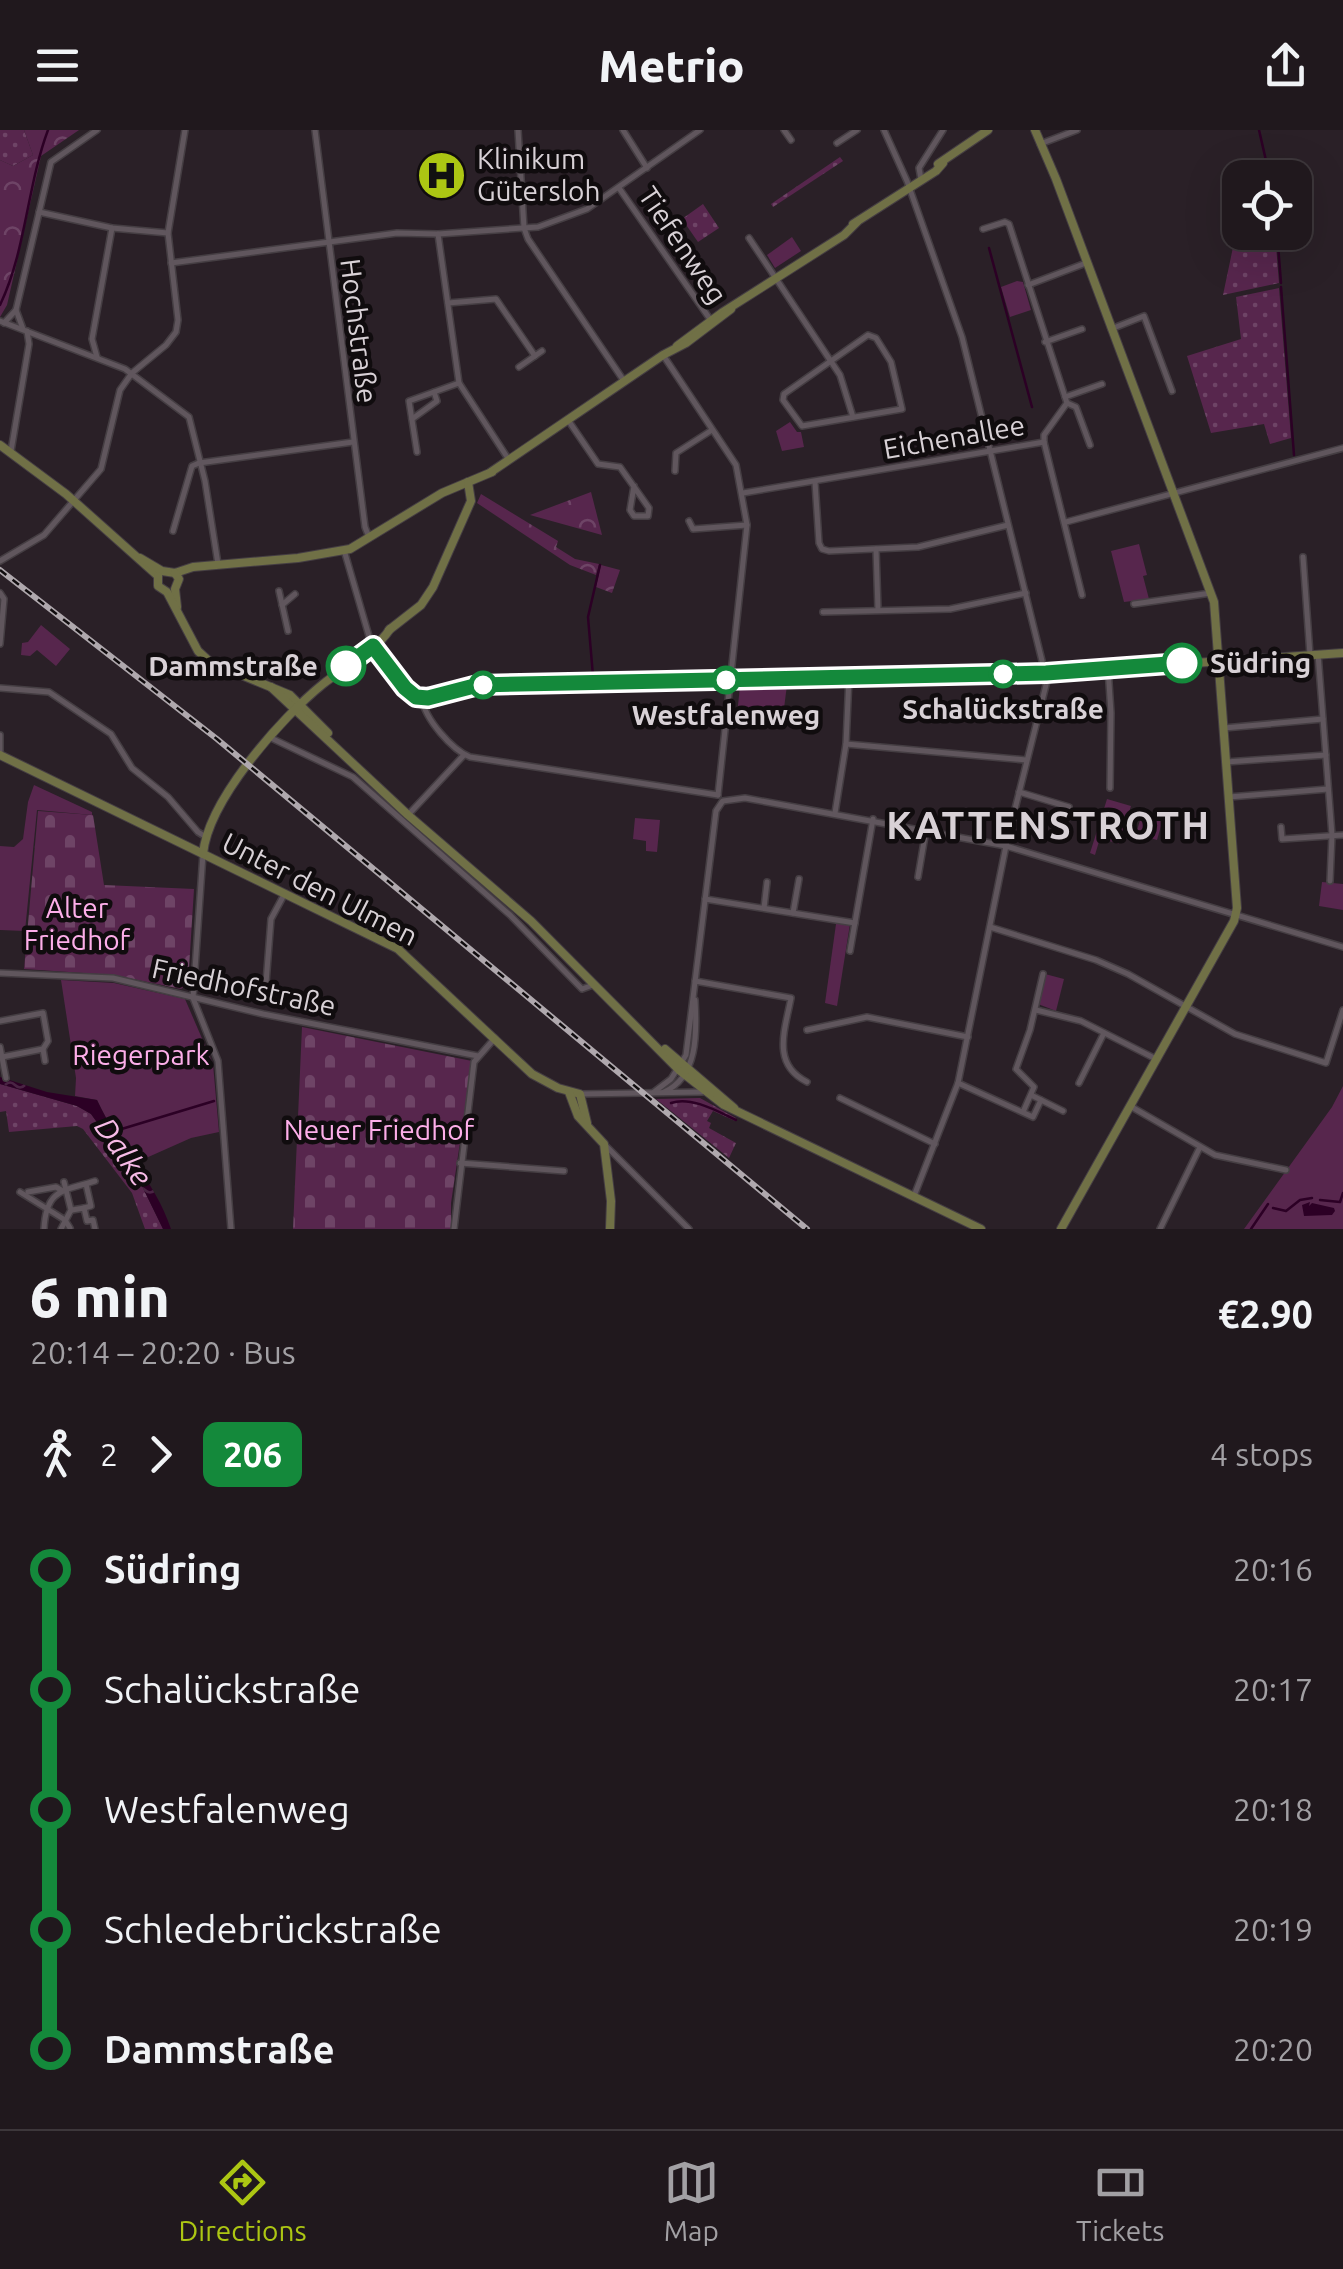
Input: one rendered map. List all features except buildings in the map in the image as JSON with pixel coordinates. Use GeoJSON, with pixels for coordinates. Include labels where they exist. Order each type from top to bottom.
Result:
{"type":"FeatureCollection","features":[{"type":"Feature","properties":{"kind":"street"},"geometry":{"type":"LineString","coordinates":[[2,322],[16,310],[51,162],[97,130]]}},
{"type":"Feature","properties":{"kind":"street"},"geometry":{"type":"LineString","coordinates":[[0,562],[44,534],[101,469],[120,390],[132,373],[176,332],[168,233],[185,130]]}},
{"type":"Feature","properties":{"kind":"street","name":"Hochstraße"},"geometry":{"type":"LineString","coordinates":[[315,130],[368,537]]}},
{"type":"Feature","properties":{"kind":"street"},"geometry":{"type":"LineString","coordinates":[[518,130],[524,228],[624,381]]}},
{"type":"Feature","properties":{"kind":"street"},"geometry":{"type":"LineString","coordinates":[[623,130],[648,168]]}},
{"type":"Feature","properties":{"kind":"street"},"geometry":{"type":"LineString","coordinates":[[171,263],[397,233],[538,227],[587,209],[700,130]]}},
{"type":"Feature","properties":{"kind":"street"},"geometry":{"type":"LineString","coordinates":[[784,130],[791,140]]}},
{"type":"Feature","properties":{"kind":"street"},"geometry":{"type":"LineString","coordinates":[[837,143],[857,130]]}},
{"type":"Feature","properties":{"kind":"street"},"geometry":{"type":"LineString","coordinates":[[884,130],[909,187],[962,337],[1046,673],[958,1083],[914,1196]]}},
{"type":"Feature","properties":{"kind":"street"},"geometry":{"type":"LineString","coordinates":[[924,176],[920,168],[942,130]]}},
{"type":"Feature","properties":{"kind":"street"},"geometry":{"type":"LineString","coordinates":[[160,574],[158,586],[216,564],[298,558],[344,549],[492,472],[991,130]]}},
{"type":"Feature","properties":{"kind":"street"},"geometry":{"type":"LineString","coordinates":[[1031,130],[1052,168],[1211,593],[1236,915],[1062,1229]]}},
{"type":"Feature","properties":{"kind":"street"},"geometry":{"type":"LineString","coordinates":[[1040,144],[1076,130]]}},
{"type":"Feature","properties":{"kind":"street","name":"Tiefenweg"},"geometry":{"type":"LineString","coordinates":[[620,188],[712,322]]}},
{"type":"Feature","properties":{"kind":"street"},"geometry":{"type":"LineString","coordinates":[[40,212],[112,228],[168,233]]}},
{"type":"Feature","properties":{"kind":"street"},"geometry":{"type":"LineString","coordinates":[[983,230],[1005,222],[1010,224],[1045,342],[1066,400],[1076,407],[1090,445]]}},
{"type":"Feature","properties":{"kind":"street"},"geometry":{"type":"LineString","coordinates":[[97,357],[92,339],[112,228]]}},
{"type":"Feature","properties":{"kind":"street"},"geometry":{"type":"LineString","coordinates":[[438,234],[459,383],[509,460]]}},
{"type":"Feature","properties":{"kind":"street"},"geometry":{"type":"LineString","coordinates":[[749,238],[830,362],[847,393],[852,417]]}},
{"type":"Feature","properties":{"kind":"street"},"geometry":{"type":"LineString","coordinates":[[1027,286],[1086,263]]}},
{"type":"Feature","properties":{"kind":"street"},"geometry":{"type":"LineString","coordinates":[[448,303],[496,298],[535,356]]}},
{"type":"Feature","properties":{"kind":"street"},"geometry":{"type":"LineString","coordinates":[[10,450],[29,344],[16,310]]}},
{"type":"Feature","properties":{"kind":"street"},"geometry":{"type":"LineString","coordinates":[[1111,329],[1144,316],[1172,391]]}},
{"type":"Feature","properties":{"kind":"street"},"geometry":{"type":"LineString","coordinates":[[2,322],[132,373],[189,417],[216,564]]}},
{"type":"Feature","properties":{"kind":"street"},"geometry":{"type":"LineString","coordinates":[[1045,342],[1082,329]]}},
{"type":"Feature","properties":{"kind":"street"},"geometry":{"type":"LineString","coordinates":[[29,344],[40,336]]}},
{"type":"Feature","properties":{"kind":"street"},"geometry":{"type":"LineString","coordinates":[[868,336],[876,338],[891,362],[902,409],[802,426],[783,400],[784,394],[830,362],[868,336]]}},
{"type":"Feature","properties":{"kind":"street"},"geometry":{"type":"LineString","coordinates":[[78,350],[92,339]]}},
{"type":"Feature","properties":{"kind":"street"},"geometry":{"type":"LineString","coordinates":[[518,367],[542,351]]}},
{"type":"Feature","properties":{"kind":"street"},"geometry":{"type":"LineString","coordinates":[[654,1092],[683,1070],[688,1040],[720,798],[747,524],[736,465],[663,355]]}},
{"type":"Feature","properties":{"kind":"street"},"geometry":{"type":"LineString","coordinates":[[417,452],[410,401],[459,383]]}},
{"type":"Feature","properties":{"kind":"street"},"geometry":{"type":"LineString","coordinates":[[1044,442],[1044,435],[1066,400],[1102,384]]}},
{"type":"Feature","properties":{"kind":"street"},"geometry":{"type":"LineString","coordinates":[[412,418],[437,401],[434,392]]}},
{"type":"Feature","properties":{"kind":"street"},"geometry":{"type":"LineString","coordinates":[[568,420],[598,464],[620,467],[634,486],[649,508],[648,516],[643,518],[634,516],[630,510],[634,486]]}},
{"type":"Feature","properties":{"kind":"street"},"geometry":{"type":"LineString","coordinates":[[674,472],[676,454],[712,430]]}},
{"type":"Feature","properties":{"kind":"street"},"geometry":{"type":"LineString","coordinates":[[173,531],[192,466],[353,442]]}},
{"type":"Feature","properties":{"kind":"street","name":"Eichenallee"},"geometry":{"type":"LineString","coordinates":[[743,493],[1044,442],[1082,595]]}},
{"type":"Feature","properties":{"kind":"street"},"geometry":{"type":"LineString","coordinates":[[0,444],[174,583],[179,616],[190,641],[210,662],[271,687],[298,707],[342,751],[356,774],[510,915],[582,988],[594,985]]}},
{"type":"Feature","properties":{"kind":"street"},"geometry":{"type":"LineString","coordinates":[[1066,522],[1343,448]]}},
{"type":"Feature","properties":{"kind":"street"},"geometry":{"type":"LineString","coordinates":[[815,482],[822,549],[918,546],[1009,524]]}},
{"type":"Feature","properties":{"kind":"street"},"geometry":{"type":"LineString","coordinates":[[231,1229],[218,1061],[193,998],[206,837],[226,793],[298,707],[421,605],[433,588],[471,501],[469,484]]}},
{"type":"Feature","properties":{"kind":"street"},"geometry":{"type":"LineString","coordinates":[[688,521],[694,529],[704,530],[747,524]]}},
{"type":"Feature","properties":{"kind":"street"},"geometry":{"type":"LineString","coordinates":[[344,549],[372,644],[408,692],[422,698],[478,685],[1046,673],[1343,652]]}},
{"type":"Feature","properties":{"kind":"street"},"geometry":{"type":"LineString","coordinates":[[876,550],[878,610]]}},
{"type":"Feature","properties":{"kind":"street"},"geometry":{"type":"LineString","coordinates":[[1303,557],[1323,719],[1332,835],[1330,881]]}},
{"type":"Feature","properties":{"kind":"street"},"geometry":{"type":"LineString","coordinates":[[0,593],[4,599],[0,644]]}},
{"type":"Feature","properties":{"kind":"street"},"geometry":{"type":"LineString","coordinates":[[276,628],[287,627],[279,598],[293,593]]}},
{"type":"Feature","properties":{"kind":"street"},"geometry":{"type":"LineString","coordinates":[[822,612],[950,609],[1026,593]]}},
{"type":"Feature","properties":{"kind":"street"},"geometry":{"type":"LineString","coordinates":[[1134,604],[1211,593]]}},
{"type":"Feature","properties":{"kind":"street"},"geometry":{"type":"LineString","coordinates":[[1108,668],[1110,788]]}},
{"type":"Feature","properties":{"kind":"street"},"geometry":{"type":"LineString","coordinates":[[836,813],[846,744],[849,677]]}},
{"type":"Feature","properties":{"kind":"street"},"geometry":{"type":"LineString","coordinates":[[0,688],[49,692],[111,734],[132,768],[168,797],[206,837]]}},
{"type":"Feature","properties":{"kind":"street"},"geometry":{"type":"LineString","coordinates":[[422,698],[427,714],[464,755],[873,819],[1006,846],[1343,946]]}},
{"type":"Feature","properties":{"kind":"street"},"geometry":{"type":"LineString","coordinates":[[1224,728],[1323,719]]}},
{"type":"Feature","properties":{"kind":"street"},"geometry":{"type":"LineString","coordinates":[[0,734],[0,753]]}},
{"type":"Feature","properties":{"kind":"street"},"geometry":{"type":"LineString","coordinates":[[271,738],[356,774],[408,815],[530,922],[705,1092],[982,1229]]}},
{"type":"Feature","properties":{"kind":"street"},"geometry":{"type":"LineString","coordinates":[[846,744],[1026,760]]}},
{"type":"Feature","properties":{"kind":"street","name":"Unter den Ulmen"},"geometry":{"type":"LineString","coordinates":[[0,753],[398,949],[532,1074],[569,1092],[608,1096],[705,1092]]}},
{"type":"Feature","properties":{"kind":"street"},"geometry":{"type":"LineString","coordinates":[[408,815],[464,755]]}},
{"type":"Feature","properties":{"kind":"street"},"geometry":{"type":"LineString","coordinates":[[1226,762],[1326,755]]}},
{"type":"Feature","properties":{"kind":"street"},"geometry":{"type":"LineString","coordinates":[[1229,797],[1328,789]]}},
{"type":"Feature","properties":{"kind":"street"},"geometry":{"type":"LineString","coordinates":[[1018,792],[1068,807]]}},
{"type":"Feature","properties":{"kind":"street"},"geometry":{"type":"LineString","coordinates":[[850,951],[873,819]]}},
{"type":"Feature","properties":{"kind":"street"},"geometry":{"type":"LineString","coordinates":[[1281,827],[1282,839],[1343,835]]}},
{"type":"Feature","properties":{"kind":"street"},"geometry":{"type":"LineString","coordinates":[[918,876],[926,830]]}},
{"type":"Feature","properties":{"kind":"street"},"geometry":{"type":"LineString","coordinates":[[793,912],[798,879]]}},
{"type":"Feature","properties":{"kind":"street"},"geometry":{"type":"LineString","coordinates":[[764,908],[768,882]]}},
{"type":"Feature","properties":{"kind":"street"},"geometry":{"type":"LineString","coordinates":[[266,984],[272,919],[284,893]]}},
{"type":"Feature","properties":{"kind":"street"},"geometry":{"type":"LineString","coordinates":[[705,899],[855,922]]}},
{"type":"Feature","properties":{"kind":"street"},"geometry":{"type":"LineString","coordinates":[[990,927],[1112,967],[1236,1034],[1326,1063],[1343,1010]]}},
{"type":"Feature","properties":{"kind":"street","name":"Friedhofstraße"},"geometry":{"type":"LineString","coordinates":[[0,973],[114,978],[193,998],[478,1056]]}},
{"type":"Feature","properties":{"kind":"street"},"geometry":{"type":"LineString","coordinates":[[1023,1112],[1033,1084],[1016,1069],[1036,1010],[1043,974]]}},
{"type":"Feature","properties":{"kind":"street"},"geometry":{"type":"LineString","coordinates":[[663,1092],[674,1087],[692,1058],[694,984]]}},
{"type":"Feature","properties":{"kind":"street"},"geometry":{"type":"LineString","coordinates":[[694,984],[791,998],[783,1057],[793,1074],[807,1082]]}},
{"type":"Feature","properties":{"kind":"street"},"geometry":{"type":"LineString","coordinates":[[1036,1010],[1081,1021],[1156,1059]]}},
{"type":"Feature","properties":{"kind":"street"},"geometry":{"type":"LineString","coordinates":[[0,1021],[43,1013],[48,1041],[43,1049],[45,1060]]}},
{"type":"Feature","properties":{"kind":"street"},"geometry":{"type":"LineString","coordinates":[[808,1030],[867,1017],[968,1037]]}},
{"type":"Feature","properties":{"kind":"street"},"geometry":{"type":"LineString","coordinates":[[642,1031],[667,1050],[683,1070],[739,1112]]}},
{"type":"Feature","properties":{"kind":"street"},"geometry":{"type":"LineString","coordinates":[[1078,1083],[1104,1032]]}},
{"type":"Feature","properties":{"kind":"street"},"geometry":{"type":"LineString","coordinates":[[454,1229],[460,1163],[478,1056],[495,1038]]}},
{"type":"Feature","properties":{"kind":"street"},"geometry":{"type":"LineString","coordinates":[[667,1050],[678,1051],[688,1040]]}},
{"type":"Feature","properties":{"kind":"street"},"geometry":{"type":"LineString","coordinates":[[0,1048],[6,1078]]}},
{"type":"Feature","properties":{"kind":"street"},"geometry":{"type":"LineString","coordinates":[[2,1056],[43,1049]]}},
{"type":"Feature","properties":{"kind":"street"},"geometry":{"type":"LineString","coordinates":[[958,1083],[1032,1117],[1041,1100]]}},
{"type":"Feature","properties":{"kind":"street"},"geometry":{"type":"LineString","coordinates":[[569,1092],[572,1106],[604,1144],[689,1229]]}},
{"type":"Feature","properties":{"kind":"street"},"geometry":{"type":"LineString","coordinates":[[580,1094],[587,1123]]}},
{"type":"Feature","properties":{"kind":"street"},"geometry":{"type":"LineString","coordinates":[[1032,1095],[1063,1111]]}},
{"type":"Feature","properties":{"kind":"street"},"geometry":{"type":"LineString","coordinates":[[840,1098],[935,1144]]}},
{"type":"Feature","properties":{"kind":"street"},"geometry":{"type":"LineString","coordinates":[[1130,1106],[1215,1156],[1286,1170]]}},
{"type":"Feature","properties":{"kind":"street"},"geometry":{"type":"LineString","coordinates":[[604,1144],[610,1229]]}},
{"type":"Feature","properties":{"kind":"street"},"geometry":{"type":"LineString","coordinates":[[1160,1229],[1200,1147]]}},
{"type":"Feature","properties":{"kind":"street"},"geometry":{"type":"LineString","coordinates":[[460,1163],[564,1172]]}},
{"type":"Feature","properties":{"kind":"street"},"geometry":{"type":"LineString","coordinates":[[608,1178],[626,1165]]}},
{"type":"Feature","properties":{"kind":"street"},"geometry":{"type":"LineString","coordinates":[[67,1228],[65,1220],[23,1192],[95,1181]]}},
{"type":"Feature","properties":{"kind":"street"},"geometry":{"type":"LineString","coordinates":[[70,1210],[91,1206],[86,1184]]}},
{"type":"Feature","properties":{"kind":"street"},"geometry":{"type":"LineString","coordinates":[[43,1226],[47,1207],[64,1187]]}},
{"type":"Feature","properties":{"kind":"street"},"geometry":{"type":"LineString","coordinates":[[64,1187],[70,1210],[65,1220]]}},
{"type":"Feature","properties":{"kind":"street"},"geometry":{"type":"LineString","coordinates":[[84,1208],[88,1221],[94,1220],[95,1229]]}},
{"type":"Feature","properties":{"kind":"green space"},"geometry":{"type":"Polygon","coordinates":[[[0,130],[24,130],[33,155],[13,166],[0,160],[0,130]]]}},
{"type":"Feature","properties":{"kind":"green space"},"geometry":{"type":"Polygon","coordinates":[[[24,130],[79,130],[41,156],[7,305],[0,317],[0,160],[13,166],[33,155],[24,130]]]}},
{"type":"Feature","properties":{"kind":"green space"},"geometry":{"type":"Polygon","coordinates":[[[840,157],[843,161],[773,207],[771,204],[840,157]]]}},
{"type":"Feature","properties":{"kind":"green space"},"geometry":{"type":"Polygon","coordinates":[[[703,204],[719,228],[698,242],[682,219],[703,204]]]}},
{"type":"Feature","properties":{"kind":"green space"},"geometry":{"type":"Polygon","coordinates":[[[792,237],[801,251],[775,268],[767,255],[792,237]]]}},
{"type":"Feature","properties":{"kind":"green space"},"geometry":{"type":"Polygon","coordinates":[[[1232,250],[1276,250],[1279,283],[1223,295],[1232,250]]]}},
{"type":"Feature","properties":{"kind":"green space"},"geometry":{"type":"Polygon","coordinates":[[[1023,282],[1031,310],[1010,317],[1001,287],[1023,282]]]}},
{"type":"Feature","properties":{"kind":"green space"},"geometry":{"type":"Polygon","coordinates":[[[1279,288],[1291,438],[1270,444],[1264,424],[1211,433],[1187,356],[1241,339],[1236,297],[1279,288]]]}},
{"type":"Feature","properties":{"kind":"green space"},"geometry":{"type":"Polygon","coordinates":[[[790,422],[801,432],[804,447],[782,451],[776,431],[790,422]]]}},
{"type":"Feature","properties":{"kind":"green space"},"geometry":{"type":"Polygon","coordinates":[[[591,492],[602,535],[530,515],[591,492]]]}},
{"type":"Feature","properties":{"kind":"green space"},"geometry":{"type":"Polygon","coordinates":[[[481,494],[558,541],[556,547],[575,559],[599,564],[596,575],[570,565],[477,503],[481,494]]]}},
{"type":"Feature","properties":{"kind":"green space"},"geometry":{"type":"Polygon","coordinates":[[[1139,544],[1149,599],[1124,602],[1111,551],[1139,544]]]}},
{"type":"Feature","properties":{"kind":"green space"},"geometry":{"type":"Polygon","coordinates":[[[601,565],[620,570],[612,593],[596,587],[601,565]]]}},
{"type":"Feature","properties":{"kind":"green space"},"geometry":{"type":"Polygon","coordinates":[[[41,625],[70,649],[56,666],[37,650],[30,656],[21,655],[22,643],[28,642],[41,625]]]}},
{"type":"Feature","properties":{"kind":"green space"},"geometry":{"type":"Polygon","coordinates":[[[787,685],[783,716],[776,719],[737,715],[740,686],[787,685]]]}},
{"type":"Feature","properties":{"kind":"green space"},"geometry":{"type":"Polygon","coordinates":[[[34,785],[92,815],[37,810],[25,931],[0,930],[0,846],[14,847],[23,839],[34,785]]]}},
{"type":"Feature","properties":{"kind":"green space"},"geometry":{"type":"Polygon","coordinates":[[[1107,799],[1131,806],[1119,844],[1100,838],[1095,855],[1090,853],[1107,799]]]}},
{"type":"Feature","properties":{"kind":"green space"},"geometry":{"type":"Polygon","coordinates":[[[1143,810],[1163,819],[1157,840],[1136,834],[1143,810]]]}},
{"type":"Feature","properties":{"kind":"green space","name":"Alter Friedhof"},"geometry":{"type":"Polygon","coordinates":[[[38,811],[93,815],[104,885],[194,889],[188,984],[181,989],[114,975],[24,969],[38,811]]]}},
{"type":"Feature","properties":{"kind":"green space"},"geometry":{"type":"Polygon","coordinates":[[[635,818],[660,820],[657,852],[646,851],[646,841],[633,839],[635,818]]]}},
{"type":"Feature","properties":{"kind":"green space"},"geometry":{"type":"Polygon","coordinates":[[[1322,882],[1343,884],[1343,910],[1319,906],[1322,882]]]}},
{"type":"Feature","properties":{"kind":"green space"},"geometry":{"type":"Polygon","coordinates":[[[839,922],[850,924],[837,1006],[825,1003],[839,922]]]}},
{"type":"Feature","properties":{"kind":"green space"},"geometry":{"type":"Polygon","coordinates":[[[1045,974],[1064,979],[1056,1011],[1038,1004],[1045,974]]]}},
{"type":"Feature","properties":{"kind":"green space","name":"Riegerpark"},"geometry":{"type":"Polygon","coordinates":[[[61,980],[114,983],[185,999],[213,1064],[219,1132],[191,1138],[137,1162],[97,1100],[75,1096],[76,1078],[61,980]]]}},
{"type":"Feature","properties":{"kind":"green space","name":"Neuer Friedhof"},"geometry":{"type":"Polygon","coordinates":[[[302,1027],[472,1061],[451,1203],[451,1229],[293,1229],[302,1027]]]}},
{"type":"Feature","properties":{"kind":"green space"},"geometry":{"type":"Polygon","coordinates":[[[0,1084],[77,1106],[91,1114],[140,1182],[163,1229],[145,1229],[132,1193],[83,1129],[77,1126],[9,1132],[6,1111],[0,1112],[0,1084]]]}},
{"type":"Feature","properties":{"kind":"green space"},"geometry":{"type":"Polygon","coordinates":[[[1343,1086],[1343,1229],[1244,1229],[1332,1107],[1343,1086]]]}},
{"type":"Feature","properties":{"kind":"green space"},"geometry":{"type":"Polygon","coordinates":[[[700,1098],[736,1118],[735,1121],[713,1111],[707,1121],[711,1123],[709,1128],[736,1143],[729,1158],[656,1099],[700,1098]]]}},
{"type":"Feature","properties":{"kind":"water","name":"Dalke"},"geometry":{"type":"Polygon","coordinates":[[[0,1077],[47,1092],[97,1100],[156,1195],[171,1229],[163,1229],[140,1182],[91,1114],[77,1106],[0,1084],[0,1077]]]}},
{"type":"Feature","properties":{"kind":"water"},"geometry":{"type":"Polygon","coordinates":[[[1310,1202],[1309,1206],[1312,1203],[1335,1211],[1332,1215],[1304,1216],[1302,1205],[1310,1202]]]}},
{"type":"Feature","properties":{"kind":"waterway"},"geometry":{"type":"LineString","coordinates":[[0,305],[16,263],[48,130]]}},
{"type":"Feature","properties":{"kind":"waterway"},"geometry":{"type":"LineString","coordinates":[[1259,130],[1266,160]]}},
{"type":"Feature","properties":{"kind":"waterway"},"geometry":{"type":"LineString","coordinates":[[989,248],[1032,407]]}},
{"type":"Feature","properties":{"kind":"waterway"},"geometry":{"type":"LineString","coordinates":[[1278,250],[1281,283]]}},
{"type":"Feature","properties":{"kind":"waterway"},"geometry":{"type":"LineString","coordinates":[[1281,287],[1294,455]]}},
{"type":"Feature","properties":{"kind":"waterway"},"geometry":{"type":"LineString","coordinates":[[593,676],[588,617],[600,565]]}},
{"type":"Feature","properties":{"kind":"waterway","name":"Dalke"},"geometry":{"type":"LineString","coordinates":[[115,1131],[214,1101]]}},
{"type":"Feature","properties":{"kind":"waterway"},"geometry":{"type":"LineString","coordinates":[[671,1103],[695,1103],[736,1120]]}},
{"type":"Feature","properties":{"kind":"waterway"},"geometry":{"type":"LineString","coordinates":[[1320,1200],[1340,1202],[1343,1193]]}},
{"type":"Feature","properties":{"kind":"waterway"},"geometry":{"type":"LineString","coordinates":[[1273,1208],[1286,1211],[1300,1200],[1312,1198]]}},
{"type":"Feature","properties":{"kind":"waterway"},"geometry":{"type":"LineString","coordinates":[[1251,1229],[1268,1204]]}},
{"type":"Feature","properties":{"kind":"railway"},"geometry":{"type":"LineString","coordinates":[[0,570],[217,739],[807,1229]]}},
{"type":"Feature","properties":{"kind":"bus line","name":"206"},"geometry":{"type":"LineString","coordinates":[[346,666],[373,646],[408,692],[422,698],[478,685],[1046,673],[1182,663]]}},
{"type":"Feature","properties":{"kind":"place","name":"Klinikum Gütersloh"},"geometry":{"type":"Point","coordinates":[442,175]}},
{"type":"Feature","properties":{"kind":"place","name":"Südring"},"geometry":{"type":"Point","coordinates":[1182,663]}},
{"type":"Feature","properties":{"kind":"place","name":"Dammstraße"},"geometry":{"type":"Point","coordinates":[346,666]}},
{"type":"Feature","properties":{"kind":"place","name":"Schalückstraße"},"geometry":{"type":"Point","coordinates":[1003,674]}},
{"type":"Feature","properties":{"kind":"place","name":"Westfalenweg"},"geometry":{"type":"Point","coordinates":[726,680]}},
{"type":"Feature","properties":{"kind":"district","name":"KATTENSTROTH"},"geometry":{"type":"Point","coordinates":[1049,826]}}]}
